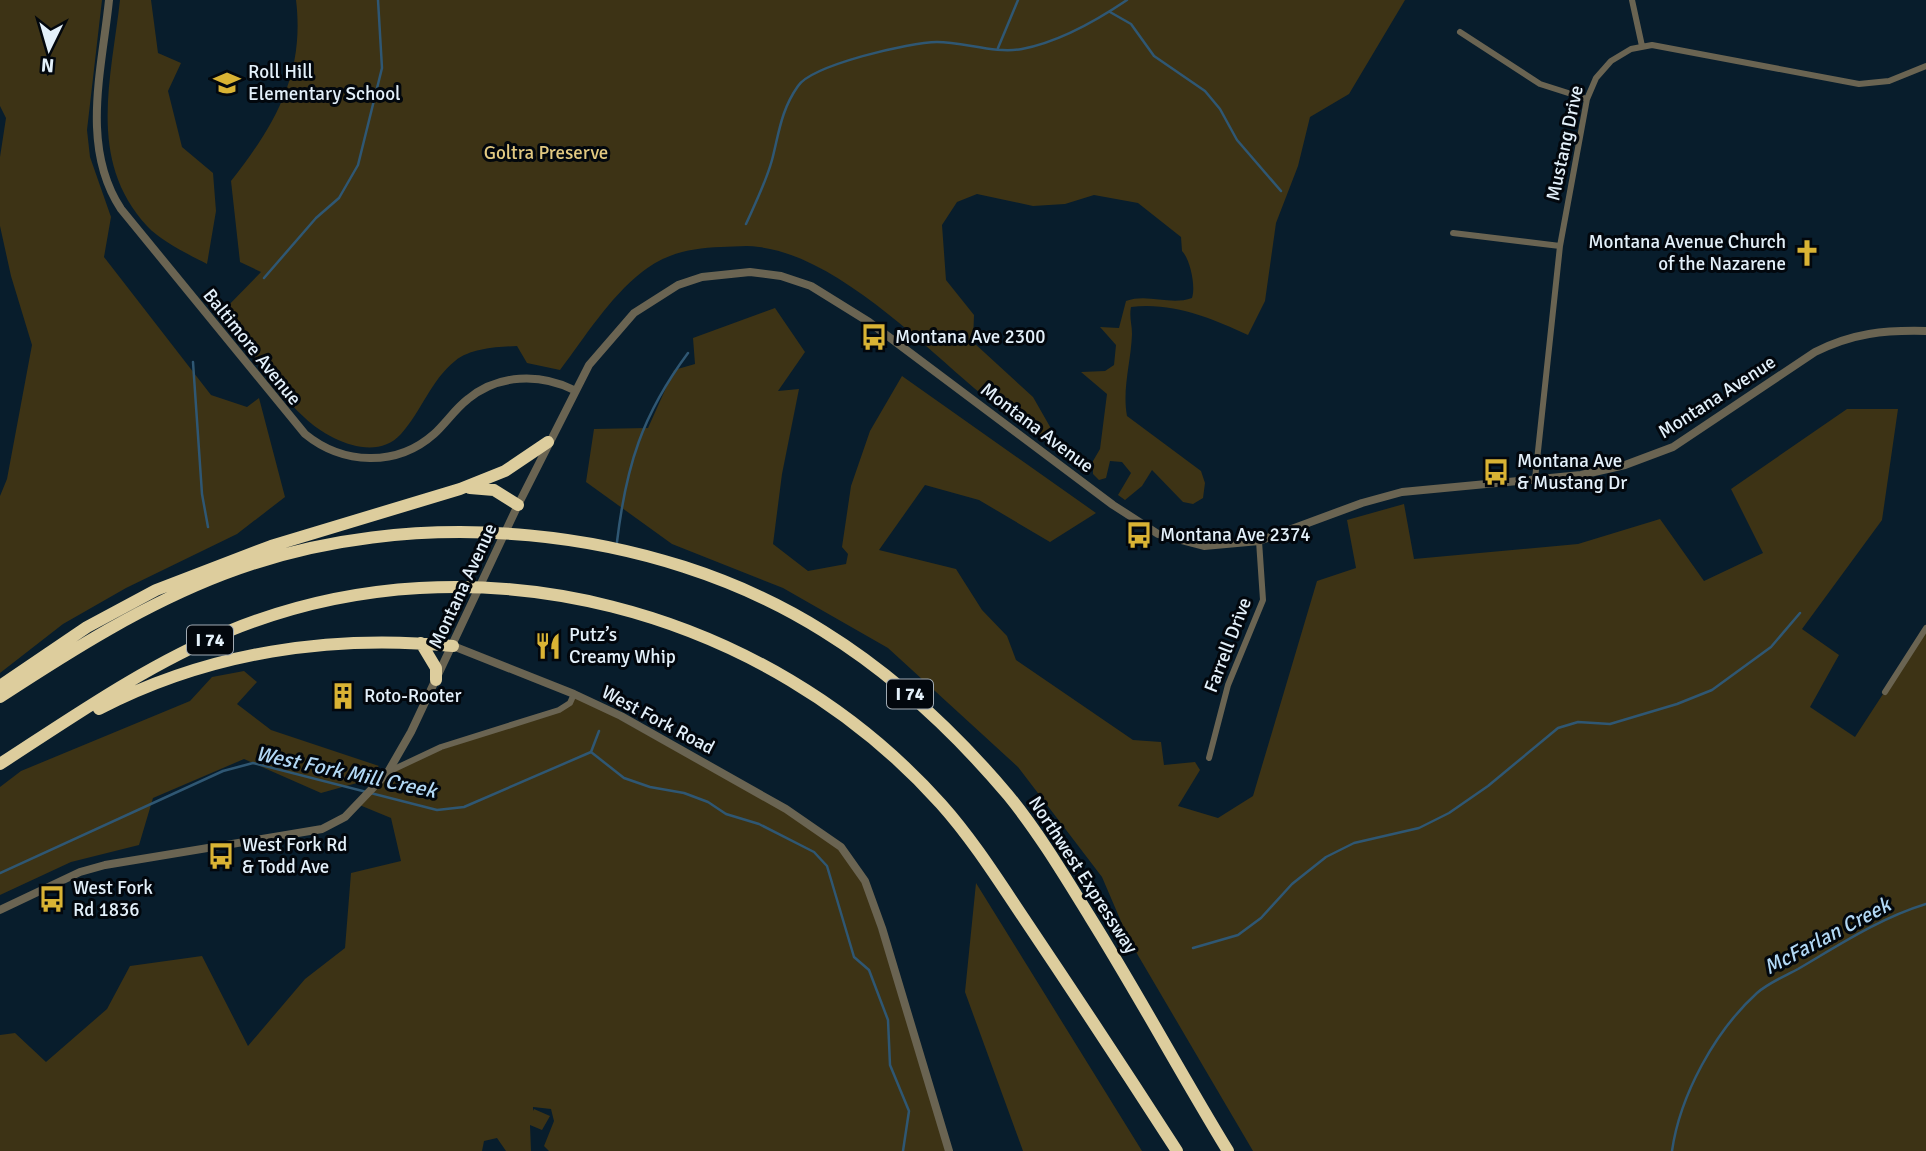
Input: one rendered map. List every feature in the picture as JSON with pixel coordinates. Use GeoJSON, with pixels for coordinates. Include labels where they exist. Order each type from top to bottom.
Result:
{"type":"FeatureCollection","features":[{"type":"Feature","properties":{"kind":"highway"},"geometry":{"type":"LineString","coordinates":[[0,686],[127,602],[179,579],[271,546],[460,489],[505,471],[548,442]]}},
{"type":"Feature","properties":{"kind":"highway"},"geometry":{"type":"LineString","coordinates":[[460,489],[495,490],[518,505]]}},
{"type":"Feature","properties":{"kind":"highway","name":"Northwest Expressway"},"geometry":{"type":"LineString","coordinates":[[0,697],[92,637],[150,606],[228,573],[340,542],[469,532],[540,536],[672,564],[779,607],[822,630],[902,687],[933,714],[1009,797],[1049,851],[1228,1151]]}},
{"type":"Feature","properties":{"kind":"highway","name":"I 74"},"geometry":{"type":"LineString","coordinates":[[1,763],[143,673],[230,631],[290,611],[341,599],[400,590],[445,587],[523,590],[607,604],[710,638],[796,685],[877,742],[942,805],[975,847],[1086,1009],[1177,1151]]}},
{"type":"Feature","properties":{"kind":"highway"},"geometry":{"type":"LineString","coordinates":[[1,763],[127,695],[199,668],[240,657],[329,643],[421,643],[453,646]]}},
{"type":"Feature","properties":{"kind":"highway"},"geometry":{"type":"LineString","coordinates":[[421,643],[436,668],[436,680]]}},
{"type":"Feature","properties":{"kind":"street","name":"Baltimore Avenue"},"geometry":{"type":"LineString","coordinates":[[108,0],[96,128],[99,158],[108,186],[121,209],[305,434],[317,443],[345,456],[379,458],[407,451],[419,444],[468,398],[490,385],[532,379],[559,382],[574,390]]}},
{"type":"Feature","properties":{"kind":"street"},"geometry":{"type":"LineString","coordinates":[[1632,0],[1642,46]]}},
{"type":"Feature","properties":{"kind":"street"},"geometry":{"type":"LineString","coordinates":[[1460,32],[1540,84],[1587,99]]}},
{"type":"Feature","properties":{"kind":"street","name":"Mustang Drive"},"geometry":{"type":"LineString","coordinates":[[1535,478],[1560,246],[1587,99],[1596,78],[1611,61],[1642,46],[1675,46],[1859,84],[1889,81],[1926,66]]}},
{"type":"Feature","properties":{"kind":"street"},"geometry":{"type":"LineString","coordinates":[[1453,233],[1560,246]]}},
{"type":"Feature","properties":{"kind":"street","name":"Montana Avenue"},"geometry":{"type":"LineString","coordinates":[[388,772],[453,646],[574,390],[589,365],[634,313],[678,285],[734,272],[781,276],[811,286],[869,322],[1113,505],[1157,534],[1204,546],[1237,546],[1259,541],[1392,494],[1604,471],[1673,447],[1815,352],[1844,338],[1871,331],[1926,331]]}},
{"type":"Feature","properties":{"kind":"street","name":"Farrell Drive"},"geometry":{"type":"LineString","coordinates":[[1209,758],[1228,685],[1260,611],[1264,588],[1259,541]]}},
{"type":"Feature","properties":{"kind":"street"},"geometry":{"type":"LineString","coordinates":[[1885,692],[1926,628]]}},
{"type":"Feature","properties":{"kind":"street"},"geometry":{"type":"LineString","coordinates":[[453,646],[574,694]]}},
{"type":"Feature","properties":{"kind":"street","name":"West Fork Road"},"geometry":{"type":"LineString","coordinates":[[0,910],[80,872],[105,865],[329,827],[345,817],[388,772],[441,747],[559,710],[570,703],[574,694],[621,716],[786,809],[830,837],[851,858],[865,881],[882,928],[949,1151]]}},
{"type":"Feature","properties":{"kind":"green space"},"geometry":{"type":"Polygon","coordinates":[[[0,0],[102,0],[87,130],[90,157],[111,217],[104,257],[211,395],[247,407],[259,398],[285,497],[237,534],[126,588],[63,624],[0,673],[0,496],[7,479],[32,345],[11,276],[0,226],[0,157],[6,118],[0,106],[0,0]]]}},
{"type":"Feature","properties":{"kind":"green space"},"geometry":{"type":"Polygon","coordinates":[[[120,0],[151,0],[158,53],[181,63],[168,91],[182,147],[213,173],[216,211],[207,264],[153,232],[128,201],[116,175],[108,119],[120,0]]]}},
{"type":"Feature","properties":{"kind":"green space","name":"Goltra Preserve"},"geometry":{"type":"Polygon","coordinates":[[[296,0],[1405,0],[1349,94],[1310,117],[1298,166],[1276,223],[1265,301],[1248,335],[1206,317],[1177,309],[1131,307],[1127,416],[1201,471],[1205,483],[1203,498],[1193,504],[1183,502],[1152,470],[1142,486],[1125,500],[1118,495],[1131,473],[1122,462],[1110,461],[1106,478],[1099,480],[1093,474],[1093,461],[1100,449],[1107,394],[1081,372],[1105,371],[1114,365],[1116,345],[1100,327],[1119,328],[1126,301],[1142,298],[1184,300],[1192,298],[1193,287],[1190,266],[1182,251],[1181,237],[1138,203],[1094,195],[1065,204],[1033,206],[977,194],[957,202],[942,225],[946,280],[974,315],[973,342],[1033,397],[1065,453],[985,397],[874,303],[845,283],[816,266],[787,254],[750,246],[690,250],[660,260],[630,282],[608,306],[560,370],[527,363],[517,346],[476,351],[461,357],[447,369],[401,434],[390,442],[378,447],[365,447],[338,440],[314,426],[293,406],[221,313],[261,272],[240,262],[231,181],[273,119],[291,75],[298,27],[296,0]]]}},
{"type":"Feature","properties":{"kind":"green space"},"geometry":{"type":"Polygon","coordinates":[[[775,308],[805,352],[778,391],[799,389],[782,474],[773,544],[808,571],[846,564],[848,554],[842,547],[851,486],[870,431],[902,376],[1096,513],[1050,542],[979,500],[925,485],[879,550],[956,569],[982,610],[1007,636],[1016,660],[1133,740],[1161,742],[1164,765],[1195,762],[1200,770],[1178,806],[1218,818],[1253,796],[1317,581],[1356,568],[1347,520],[1404,504],[1414,559],[1578,544],[1660,519],[1704,581],[1763,553],[1731,489],[1847,409],[1898,409],[1882,520],[1802,629],[1839,655],[1810,707],[1855,737],[1926,628],[1926,1151],[1253,1151],[1129,940],[1102,877],[1018,767],[888,648],[783,588],[672,544],[586,482],[594,429],[648,428],[674,370],[695,364],[693,338],[775,308]]]}},
{"type":"Feature","properties":{"kind":"green space"},"geometry":{"type":"Polygon","coordinates":[[[244,671],[257,682],[237,704],[271,730],[379,766],[357,783],[321,793],[244,759],[153,798],[139,845],[71,862],[0,895],[0,787],[21,771],[190,701],[212,677],[244,671]]]}},
{"type":"Feature","properties":{"kind":"green space"},"geometry":{"type":"Polygon","coordinates":[[[574,694],[830,837],[860,871],[949,1151],[549,1151],[544,1146],[554,1121],[551,1109],[533,1107],[533,1111],[534,1109],[550,1116],[542,1130],[530,1125],[531,1151],[506,1151],[497,1138],[484,1141],[482,1151],[0,1151],[0,1035],[15,1033],[46,1062],[107,1009],[130,966],[202,956],[248,1046],[305,979],[345,948],[351,873],[401,861],[391,818],[357,804],[402,763],[559,710],[574,694]]]}},
{"type":"Feature","properties":{"kind":"green space"},"geometry":{"type":"Polygon","coordinates":[[[976,883],[1142,1151],[1023,1151],[965,992],[976,883]]]}},
{"type":"Feature","properties":{"kind":"waterway"},"geometry":{"type":"LineString","coordinates":[[264,278],[316,218],[339,198],[358,165],[382,68],[378,0]]}},
{"type":"Feature","properties":{"kind":"waterway"},"geometry":{"type":"LineString","coordinates":[[998,48],[1018,0]]}},
{"type":"Feature","properties":{"kind":"waterway"},"geometry":{"type":"LineString","coordinates":[[746,224],[767,176],[788,104],[798,86],[807,78],[863,56],[924,43],[937,42],[1001,50],[1036,46],[1077,30],[1127,0]]}},
{"type":"Feature","properties":{"kind":"waterway"},"geometry":{"type":"LineString","coordinates":[[1110,12],[1131,24],[1154,56],[1205,91],[1220,109],[1237,140],[1281,191]]}},
{"type":"Feature","properties":{"kind":"waterway"},"geometry":{"type":"LineString","coordinates":[[617,542],[625,489],[639,442],[659,398],[688,353]]}},
{"type":"Feature","properties":{"kind":"waterway"},"geometry":{"type":"LineString","coordinates":[[193,362],[202,494],[208,527]]}},
{"type":"Feature","properties":{"kind":"waterway"},"geometry":{"type":"LineString","coordinates":[[1193,948],[1238,935],[1261,918],[1292,884],[1326,857],[1354,843],[1419,828],[1449,813],[1488,786],[1558,728],[1578,722],[1610,724],[1677,704],[1712,690],[1771,647],[1800,613]]}},
{"type":"Feature","properties":{"kind":"waterway"},"geometry":{"type":"LineString","coordinates":[[591,752],[599,731]]}},
{"type":"Feature","properties":{"kind":"waterway","name":"West Fork Mill Creek"},"geometry":{"type":"LineString","coordinates":[[0,873],[223,771],[253,763],[437,810],[464,807],[591,752],[624,778],[650,787],[684,793],[708,802],[726,814],[759,824],[814,852],[827,866],[854,957],[869,970],[888,1020],[890,1065],[909,1111],[903,1151]]}},
{"type":"Feature","properties":{"kind":"waterway","name":"McFarlan Creek"},"geometry":{"type":"LineString","coordinates":[[1672,1151],[1683,1108],[1702,1065],[1727,1026],[1757,993],[1860,933],[1926,904]]}},
{"type":"Feature","properties":{"kind":"place","name":"Roll Hill Elementary School"},"geometry":{"type":"Point","coordinates":[227,83]}},
{"type":"Feature","properties":{"kind":"place","name":"Montana Avenue Church of the Nazarene"},"geometry":{"type":"Point","coordinates":[1807,253]}},
{"type":"Feature","properties":{"kind":"place","name":"Montana Ave 2300"},"geometry":{"type":"Point","coordinates":[874,337]}},
{"type":"Feature","properties":{"kind":"place","name":"Montana Ave & Mustang Dr"},"geometry":{"type":"Point","coordinates":[1496,472]}},
{"type":"Feature","properties":{"kind":"place","name":"Montana Ave 2374"},"geometry":{"type":"Point","coordinates":[1139,535]}},
{"type":"Feature","properties":{"kind":"place","name":"Putz’s Creamy Whip"},"geometry":{"type":"Point","coordinates":[548,646]}},
{"type":"Feature","properties":{"kind":"place","name":"Roto-Rooter"},"geometry":{"type":"Point","coordinates":[343,696]}},
{"type":"Feature","properties":{"kind":"place","name":"West Fork Rd & Todd Ave"},"geometry":{"type":"Point","coordinates":[221,856]}},
{"type":"Feature","properties":{"kind":"place","name":"West Fork Rd 1836"},"geometry":{"type":"Point","coordinates":[52,899]}}]}
